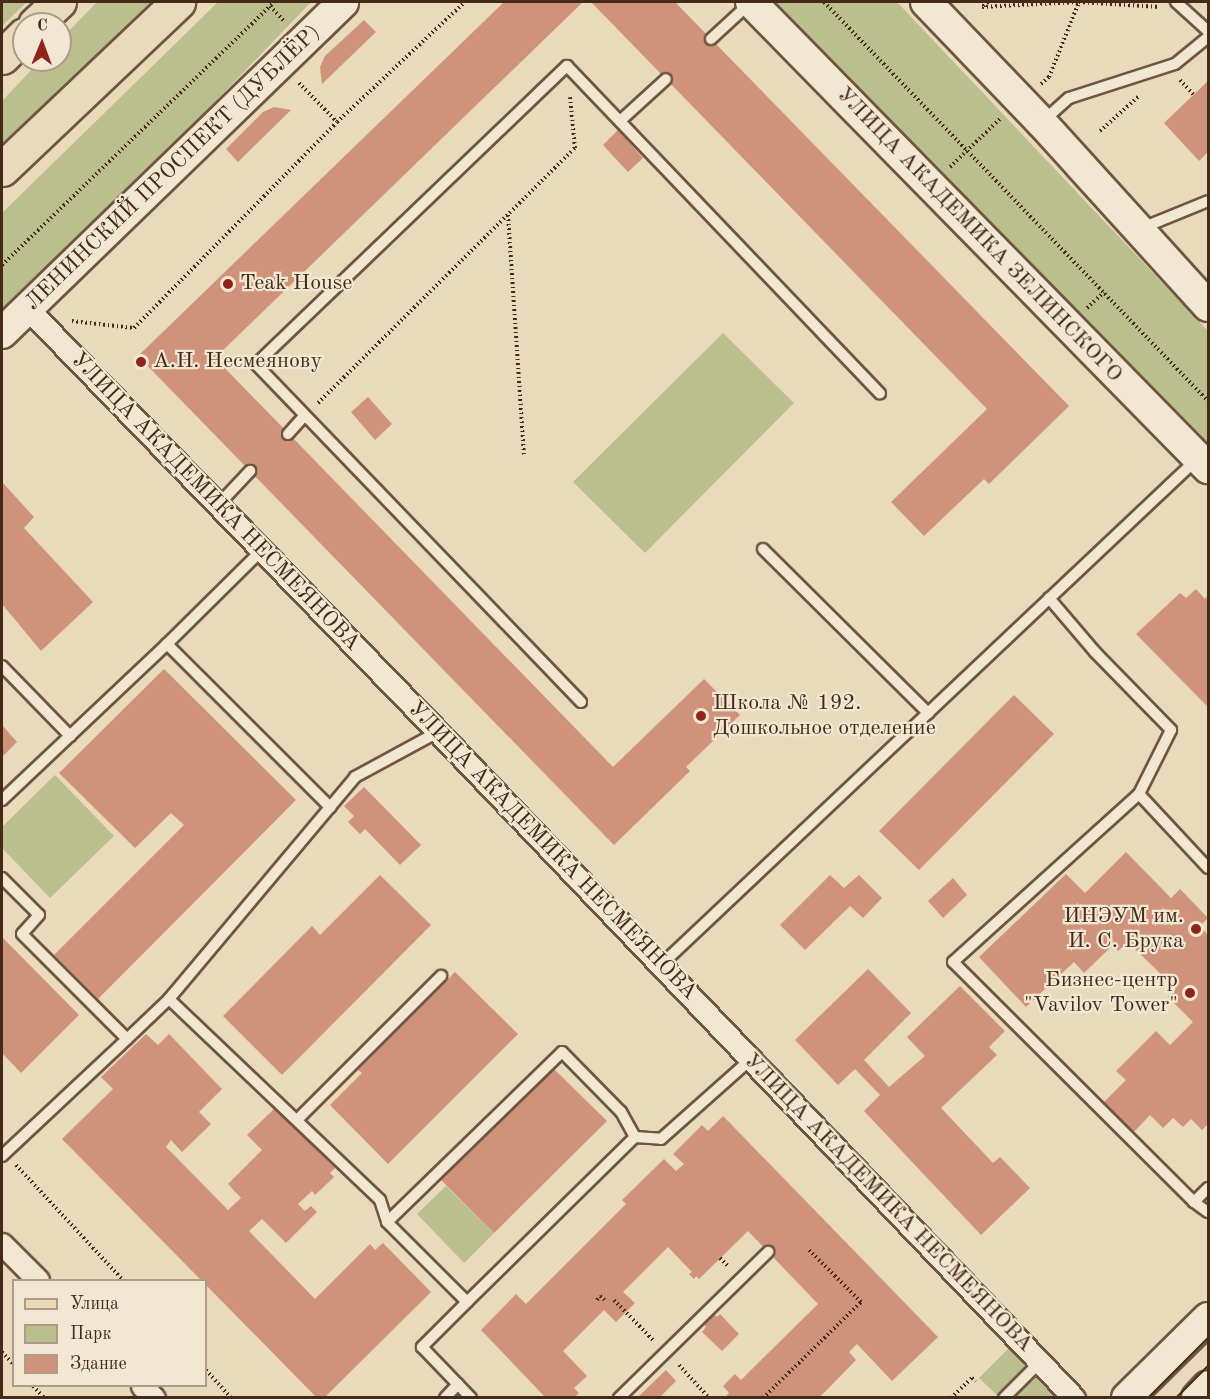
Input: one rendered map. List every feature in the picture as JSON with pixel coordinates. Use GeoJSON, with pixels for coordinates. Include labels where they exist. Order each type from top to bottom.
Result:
{"type":"FeatureCollection","features":[{"type":"Feature","properties":{"kind":"main road"},"geometry":{"type":"LineString","coordinates":[[2,169],[178,2]]}},
{"type":"Feature","properties":{"kind":"street","name":"ЛЕНИНСКИЙ ПРОСПЕКТ (ДУБЛЁР)"},"geometry":{"type":"LineString","coordinates":[[2,333],[343,2]]}},
{"type":"Feature","properties":{"kind":"street","name":"УЛИЦА АКАДЕМИКА ЗЕЛИНСКОГО"},"geometry":{"type":"LineString","coordinates":[[751,2],[1203,463]]}},
{"type":"Feature","properties":{"kind":"street"},"geometry":{"type":"LineString","coordinates":[[926,2],[1042,123],[1209,306]]}},
{"type":"Feature","properties":{"kind":"street","name":"УЛИЦА АКАДЕМИКА НЕСМЕЯНОВА"},"geometry":{"type":"LineString","coordinates":[[27,308],[438,732],[1074,1398]]}},
{"type":"Feature","properties":{"kind":"street"},"geometry":{"type":"LineString","coordinates":[[2,1244],[36,1279]]}},
{"type":"Feature","properties":{"kind":"street"},"geometry":{"type":"LineString","coordinates":[[1127,1398],[1209,1318]]}},
{"type":"Feature","properties":{"kind":"street"},"geometry":{"type":"LineString","coordinates":[[1197,1398],[1209,1386]]}},
{"type":"Feature","properties":{"kind":"street"},"geometry":{"type":"LineString","coordinates":[[143,1387],[154,1398]]}},
{"type":"Feature","properties":{"kind":"lane"},"geometry":{"type":"LineString","coordinates":[[711,39],[751,2]]}},
{"type":"Feature","properties":{"kind":"lane"},"geometry":{"type":"LineString","coordinates":[[1180,5],[1209,31]]}},
{"type":"Feature","properties":{"kind":"lane"},"geometry":{"type":"LineString","coordinates":[[1042,123],[1069,98],[1175,64],[1209,37]]}},
{"type":"Feature","properties":{"kind":"lane"},"geometry":{"type":"LineString","coordinates":[[581,702],[256,364],[567,66],[880,393]]}},
{"type":"Feature","properties":{"kind":"lane"},"geometry":{"type":"LineString","coordinates":[[620,121],[666,79]]}},
{"type":"Feature","properties":{"kind":"lane"},"geometry":{"type":"LineString","coordinates":[[1139,230],[1209,201]]}},
{"type":"Feature","properties":{"kind":"lane"},"geometry":{"type":"LineString","coordinates":[[288,434],[306,416]]}},
{"type":"Feature","properties":{"kind":"lane"},"geometry":{"type":"LineString","coordinates":[[661,965],[1049,598],[1203,463]]}},
{"type":"Feature","properties":{"kind":"lane"},"geometry":{"type":"LineString","coordinates":[[218,505],[250,471]]}},
{"type":"Feature","properties":{"kind":"lane"},"geometry":{"type":"LineString","coordinates":[[763,549],[928,713]]}},
{"type":"Feature","properties":{"kind":"lane"},"geometry":{"type":"LineString","coordinates":[[2,800],[167,644],[262,550]]}},
{"type":"Feature","properties":{"kind":"lane"},"geometry":{"type":"LineString","coordinates":[[1049,598],[1095,652],[1171,730],[1139,794],[953,962],[1194,1202],[1209,1212]]}},
{"type":"Feature","properties":{"kind":"lane"},"geometry":{"type":"LineString","coordinates":[[167,644],[330,807]]}},
{"type":"Feature","properties":{"kind":"lane"},"geometry":{"type":"LineString","coordinates":[[2,666],[70,736]]}},
{"type":"Feature","properties":{"kind":"lane"},"geometry":{"type":"LineString","coordinates":[[3,1154],[169,999],[355,777],[438,732]]}},
{"type":"Feature","properties":{"kind":"lane"},"geometry":{"type":"LineString","coordinates":[[1139,794],[1209,868]]}},
{"type":"Feature","properties":{"kind":"lane"},"geometry":{"type":"LineString","coordinates":[[2,878],[39,915],[22,934],[127,1039]]}},
{"type":"Feature","properties":{"kind":"lane"},"geometry":{"type":"LineString","coordinates":[[297,1120],[441,976]]}},
{"type":"Feature","properties":{"kind":"lane"},"geometry":{"type":"LineString","coordinates":[[169,999],[380,1200],[387,1222],[467,1302]]}},
{"type":"Feature","properties":{"kind":"lane"},"geometry":{"type":"LineString","coordinates":[[387,1222],[562,1052],[621,1112],[635,1137]]}},
{"type":"Feature","properties":{"kind":"lane"},"geometry":{"type":"LineString","coordinates":[[471,1398],[422,1347],[635,1137],[661,1138],[751,1059]]}},
{"type":"Feature","properties":{"kind":"lane"},"geometry":{"type":"LineString","coordinates":[[1194,1202],[1209,1188]]}},
{"type":"Feature","properties":{"kind":"lane"},"geometry":{"type":"LineString","coordinates":[[619,1398],[768,1252]]}},
{"type":"Feature","properties":{"kind":"lane"},"geometry":{"type":"LineString","coordinates":[[1004,1398],[1040,1362]]}},
{"type":"Feature","properties":{"kind":"lane"},"geometry":{"type":"LineString","coordinates":[[445,1398],[458,1384]]}},
{"type":"Feature","properties":{"kind":"path"},"geometry":{"type":"LineString","coordinates":[[2,265],[274,2]]}},
{"type":"Feature","properties":{"kind":"path"},"geometry":{"type":"LineString","coordinates":[[68,321],[134,328],[337,123],[465,2]]}},
{"type":"Feature","properties":{"kind":"path"},"geometry":{"type":"LineString","coordinates":[[824,2],[1209,401]]}},
{"type":"Feature","properties":{"kind":"path"},"geometry":{"type":"LineString","coordinates":[[988,2],[982,7],[1079,2],[1180,5]]}},
{"type":"Feature","properties":{"kind":"path"},"geometry":{"type":"LineString","coordinates":[[930,186],[1020,101],[1049,77],[1079,2]]}},
{"type":"Feature","properties":{"kind":"path"},"geometry":{"type":"LineString","coordinates":[[306,416],[575,148],[567,66]]}},
{"type":"Feature","properties":{"kind":"path"},"geometry":{"type":"LineString","coordinates":[[292,76],[337,123]]}},
{"type":"Feature","properties":{"kind":"path"},"geometry":{"type":"LineString","coordinates":[[508,214],[524,454]]}},
{"type":"Feature","properties":{"kind":"path"},"geometry":{"type":"LineString","coordinates":[[3,1154],[121,1279]]}},
{"type":"Feature","properties":{"kind":"path"},"geometry":{"type":"LineString","coordinates":[[763,1398],[861,1302],[809,1250]]}},
{"type":"Feature","properties":{"kind":"path"},"geometry":{"type":"LineString","coordinates":[[597,1299],[600,1296],[604,1300]]}},
{"type":"Feature","properties":{"kind":"path"},"geometry":{"type":"LineString","coordinates":[[207,1371],[231,1398]]}},
{"type":"Feature","properties":{"kind":"path"},"geometry":{"type":"LineString","coordinates":[[951,1398],[972,1378],[976,1382]]}},
{"type":"Feature","properties":{"kind":"green space"},"geometry":{"type":"Polygon","coordinates":[[[2,2],[27,2],[17,12],[12,12],[12,16],[2,26],[2,2]]]}},
{"type":"Feature","properties":{"kind":"green space"},"geometry":{"type":"Polygon","coordinates":[[[97,2],[151,2],[2,147],[2,101],[30,72],[72,72],[72,28],[97,2]]]}},
{"type":"Feature","properties":{"kind":"green space"},"geometry":{"type":"Polygon","coordinates":[[[218,2],[311,2],[124,197],[2,315],[2,213],[218,2]]]}},
{"type":"Feature","properties":{"kind":"green space"},"geometry":{"type":"Polygon","coordinates":[[[770,2],[897,2],[1208,331],[1208,453],[770,2]]]}},
{"type":"Feature","properties":{"kind":"green space"},"geometry":{"type":"Polygon","coordinates":[[[723,333],[794,403],[645,553],[573,482],[723,333]]]}},
{"type":"Feature","properties":{"kind":"green space"},"geometry":{"type":"Polygon","coordinates":[[[55,775],[114,836],[50,898],[2,848],[2,827],[55,775]]]}},
{"type":"Feature","properties":{"kind":"green space"},"geometry":{"type":"Polygon","coordinates":[[[446,1186],[494,1233],[464,1263],[417,1214],[446,1186]]]}},
{"type":"Feature","properties":{"kind":"green space"},"geometry":{"type":"Polygon","coordinates":[[[1013,1344],[1066,1397],[999,1397],[979,1378],[1013,1344]]]}},
{"type":"Feature","properties":{"kind":"building"},"geometry":{"type":"Polygon","coordinates":[[[504,2],[583,2],[215,358],[613,767],[704,679],[740,715],[686,767],[690,771],[614,845],[138,356],[504,2]]]}},
{"type":"Feature","properties":{"kind":"building"},"geometry":{"type":"Polygon","coordinates":[[[591,2],[675,2],[1069,406],[989,484],[984,479],[924,536],[891,502],[987,409],[591,2]]]}},
{"type":"Feature","properties":{"kind":"building"},"geometry":{"type":"Polygon","coordinates":[[[364,20],[376,32],[322,84],[320,67],[325,56],[364,20]]]}},
{"type":"Feature","properties":{"kind":"building"},"geometry":{"type":"Polygon","coordinates":[[[1208,81],[1208,152],[1199,161],[1164,123],[1208,81]]]}},
{"type":"Feature","properties":{"kind":"building"},"geometry":{"type":"Polygon","coordinates":[[[274,107],[291,110],[238,162],[226,149],[263,112],[274,107]]]}},
{"type":"Feature","properties":{"kind":"building"},"geometry":{"type":"Polygon","coordinates":[[[618,130],[643,158],[628,172],[603,145],[618,130]]]}},
{"type":"Feature","properties":{"kind":"building"},"geometry":{"type":"Polygon","coordinates":[[[368,397],[392,424],[375,440],[351,412],[368,397]]]}},
{"type":"Feature","properties":{"kind":"building"},"geometry":{"type":"Polygon","coordinates":[[[2,482],[34,517],[24,528],[93,602],[41,651],[2,604],[2,482]]]}},
{"type":"Feature","properties":{"kind":"building"},"geometry":{"type":"Polygon","coordinates":[[[1196,589],[1205,599],[1208,595],[1208,707],[1136,634],[1180,593],[1186,598],[1196,589]]]}},
{"type":"Feature","properties":{"kind":"building"},"geometry":{"type":"Polygon","coordinates":[[[164,669],[296,800],[98,999],[54,955],[184,825],[171,813],[135,848],[59,773],[164,669]]]}},
{"type":"Feature","properties":{"kind":"building"},"geometry":{"type":"Polygon","coordinates":[[[1014,695],[1054,734],[919,870],[879,831],[1014,695]]]}},
{"type":"Feature","properties":{"kind":"building"},"geometry":{"type":"Polygon","coordinates":[[[2,725],[17,742],[2,757],[2,725]]]}},
{"type":"Feature","properties":{"kind":"building"},"geometry":{"type":"Polygon","coordinates":[[[364,787],[421,845],[400,865],[365,829],[360,834],[348,822],[354,816],[344,806],[364,787]]]}},
{"type":"Feature","properties":{"kind":"building","name":"Бизнес-центр \"Vavilov Tower\""},"geometry":{"type":"Polygon","coordinates":[[[1126,852],[1171,898],[1180,889],[1208,918],[1200,926],[1208,935],[1208,1124],[1202,1130],[1191,1119],[1183,1127],[1173,1118],[1163,1128],[1150,1115],[1132,1134],[1102,1104],[1126,1080],[1116,1071],[1156,1031],[1170,1045],[1193,1022],[1168,997],[1176,989],[1128,942],[1118,951],[1113,945],[1084,973],[1074,962],[1026,1007],[979,957],[1066,874],[1085,893],[1126,852]]]}},
{"type":"Feature","properties":{"kind":"building"},"geometry":{"type":"Polygon","coordinates":[[[380,875],[431,925],[282,1075],[223,1016],[312,926],[320,935],[380,875]]]}},
{"type":"Feature","properties":{"kind":"building"},"geometry":{"type":"Polygon","coordinates":[[[830,875],[844,888],[859,875],[882,898],[863,918],[850,906],[805,950],[780,925],[830,875]]]}},
{"type":"Feature","properties":{"kind":"building"},"geometry":{"type":"Polygon","coordinates":[[[953,878],[967,895],[943,918],[928,901],[953,878]]]}},
{"type":"Feature","properties":{"kind":"building"},"geometry":{"type":"Polygon","coordinates":[[[2,937],[79,1015],[21,1073],[2,1053],[2,937]]]}},
{"type":"Feature","properties":{"kind":"building"},"geometry":{"type":"Polygon","coordinates":[[[868,969],[911,1013],[864,1060],[889,1087],[925,1056],[907,1037],[960,986],[1005,1031],[989,1047],[997,1055],[941,1108],[993,1163],[1000,1157],[1030,1188],[981,1235],[864,1111],[880,1095],[855,1069],[838,1085],[795,1040],[868,969]]]}},
{"type":"Feature","properties":{"kind":"building"},"geometry":{"type":"Polygon","coordinates":[[[455,972],[518,1034],[388,1164],[330,1105],[362,1073],[358,1070],[455,972]]]}},
{"type":"Feature","properties":{"kind":"building"},"geometry":{"type":"Polygon","coordinates":[[[146,1034],[158,1045],[169,1034],[222,1089],[199,1112],[211,1124],[182,1152],[171,1140],[166,1147],[228,1210],[241,1198],[228,1184],[262,1150],[247,1135],[275,1108],[335,1168],[330,1173],[334,1177],[315,1195],[312,1191],[298,1204],[305,1211],[311,1206],[317,1212],[286,1243],[262,1219],[249,1231],[315,1299],[370,1244],[375,1250],[383,1243],[431,1292],[324,1398],[317,1398],[207,1286],[207,1279],[200,1279],[62,1139],[113,1089],[101,1077],[146,1034]]]}},
{"type":"Feature","properties":{"kind":"building"},"geometry":{"type":"Polygon","coordinates":[[[552,1067],[607,1121],[494,1233],[439,1178],[552,1067]]]}},
{"type":"Feature","properties":{"kind":"building"},"geometry":{"type":"Polygon","coordinates":[[[723,1116],[938,1337],[892,1381],[857,1344],[849,1352],[856,1360],[819,1398],[724,1398],[729,1393],[723,1386],[735,1374],[741,1380],[818,1304],[748,1231],[699,1279],[696,1276],[694,1279],[689,1274],[692,1272],[668,1247],[623,1292],[635,1303],[616,1322],[604,1310],[563,1351],[587,1376],[574,1388],[579,1393],[574,1398],[546,1398],[481,1330],[516,1294],[526,1304],[626,1204],[622,1200],[664,1159],[676,1171],[684,1164],[673,1154],[702,1125],[708,1131],[723,1116]]]}},
{"type":"Feature","properties":{"kind":"building"},"geometry":{"type":"Polygon","coordinates":[[[711,1311],[717,1317],[720,1314],[739,1334],[722,1351],[702,1332],[706,1327],[701,1321],[711,1311]]]}},
{"type":"Feature","properties":{"kind":"building"},"geometry":{"type":"Polygon","coordinates":[[[666,1370],[676,1381],[659,1398],[637,1398],[666,1370]]]}},
{"type":"Feature","properties":{"kind":"tram line"},"geometry":{"type":"LineString","coordinates":[[1148,1398],[1208,1338]]}},
{"type":"Feature","properties":{"kind":"tram line"},"geometry":{"type":"LineString","coordinates":[[1176,1398],[1208,1366]]}},
{"type":"Feature","properties":{"kind":"place","name":"Teak House"},"geometry":{"type":"Point","coordinates":[228,284]}},
{"type":"Feature","properties":{"kind":"place","name":"А.Н. Несмеянову"},"geometry":{"type":"Point","coordinates":[141,362]}},
{"type":"Feature","properties":{"kind":"place","name":"Школа № 192. Дошкольное отделение"},"geometry":{"type":"Point","coordinates":[701,716]}},
{"type":"Feature","properties":{"kind":"place","name":"ИНЭУМ им. И. С. Брука"},"geometry":{"type":"Point","coordinates":[1196,929]}},
{"type":"Feature","properties":{"kind":"place","name":"Бизнес-центр \"Vavilov Tower\""},"geometry":{"type":"Point","coordinates":[1190,993]}}]}
